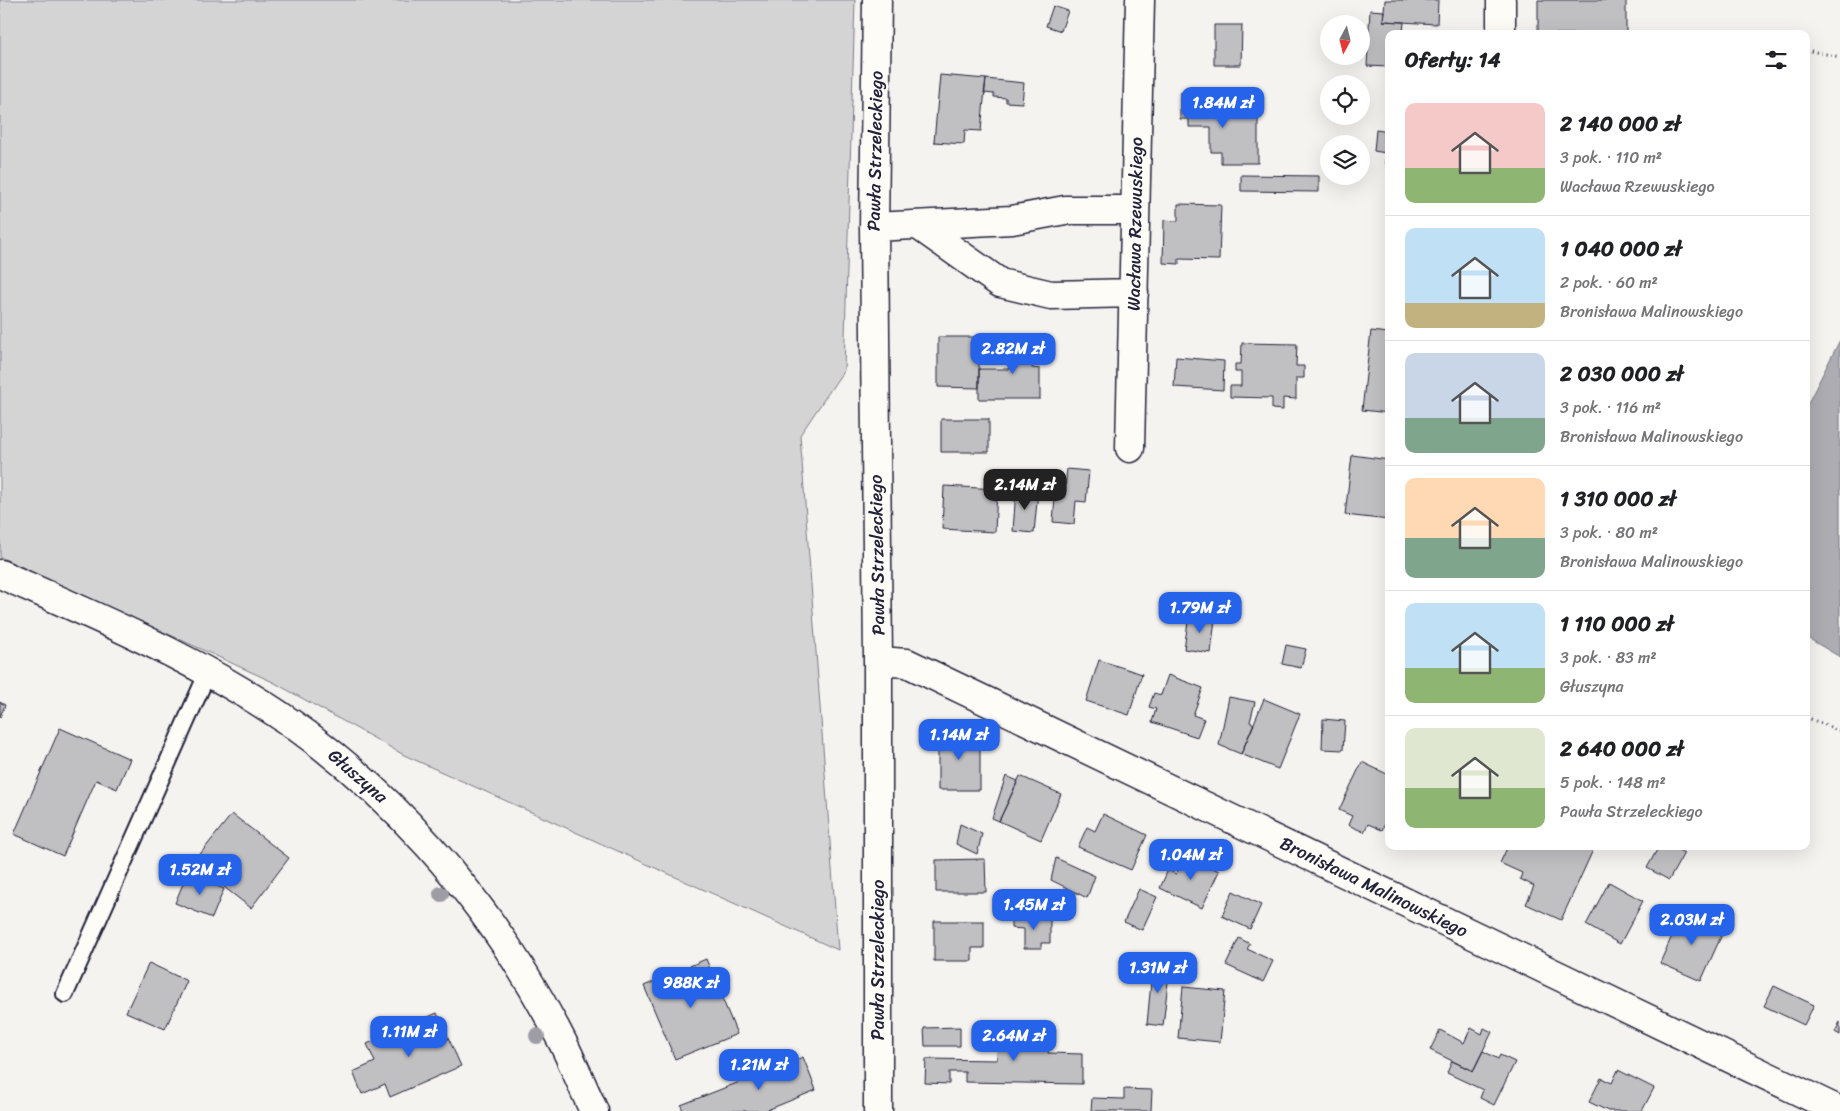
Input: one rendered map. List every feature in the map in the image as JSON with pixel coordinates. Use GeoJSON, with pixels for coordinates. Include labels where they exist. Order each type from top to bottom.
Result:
{"type":"FeatureCollection","features":[{"type":"Feature","properties":{"kind":"street","name":"Pawła Strzeleckiego"},"geometry":{"type":"LineString","coordinates":[[877,0],[874,227],[878,661],[878,1111]]}},
{"type":"Feature","properties":{"kind":"street","name":"Wacława Rzewuskiego"},"geometry":{"type":"LineString","coordinates":[[1130,448],[1140,0]]}},
{"type":"Feature","properties":{"kind":"street"},"geometry":{"type":"LineString","coordinates":[[1501,30],[1502,0]]}},
{"type":"Feature","properties":{"kind":"street"},"geometry":{"type":"LineString","coordinates":[[874,227],[1012,220],[1065,210],[1135,210]]}},
{"type":"Feature","properties":{"kind":"street"},"geometry":{"type":"LineString","coordinates":[[918,225],[1000,283],[1051,294],[1134,293]]}},
{"type":"Feature","properties":{"kind":"street","name":"Głuszyna"},"geometry":{"type":"LineString","coordinates":[[0,574],[106,621],[208,672],[271,710],[325,748],[392,806],[418,833],[477,905],[508,948],[563,1043],[594,1111]]}},
{"type":"Feature","properties":{"kind":"street","name":"Bronisława Malinowskiego"},"geometry":{"type":"LineString","coordinates":[[878,661],[908,662],[1840,1111]]}},
{"type":"Feature","properties":{"kind":"lane"},"geometry":{"type":"LineString","coordinates":[[65,994],[208,672]]}},
{"type":"Feature","properties":{"kind":"path"},"geometry":{"type":"LineString","coordinates":[[1810,51],[1840,56]]}},
{"type":"Feature","properties":{"kind":"path"},"geometry":{"type":"LineString","coordinates":[[1810,720],[1840,731]]}},
{"type":"Feature","properties":{"kind":"shaded area"},"geometry":{"type":"Polygon","coordinates":[[[0,0],[855,0],[844,370],[800,435],[838,950],[404,755],[273,682],[0,557],[0,0]]]}},
{"type":"Feature","properties":{"kind":"shaded area"},"geometry":{"type":"Polygon","coordinates":[[[1840,340],[1840,657],[1810,639],[1810,399],[1840,340]]]}},
{"type":"Feature","properties":{"kind":"building"},"geometry":{"type":"Polygon","coordinates":[[[1385,0],[1438,0],[1437,24],[1383,21],[1385,0]]]}},
{"type":"Feature","properties":{"kind":"building"},"geometry":{"type":"Polygon","coordinates":[[[1538,0],[1626,0],[1626,30],[1538,30],[1538,0]]]}},
{"type":"Feature","properties":{"kind":"building"},"geometry":{"type":"Polygon","coordinates":[[[1053,6],[1068,11],[1061,31],[1046,26],[1053,6]]]}},
{"type":"Feature","properties":{"kind":"building"},"geometry":{"type":"Polygon","coordinates":[[[1370,10],[1384,11],[1383,21],[1404,22],[1403,30],[1385,30],[1385,67],[1367,66],[1370,65],[1370,10]]]}},
{"type":"Feature","properties":{"kind":"building"},"geometry":{"type":"Polygon","coordinates":[[[1214,25],[1242,25],[1241,65],[1214,65],[1214,25]]]}},
{"type":"Feature","properties":{"kind":"building"},"geometry":{"type":"Polygon","coordinates":[[[940,75],[986,79],[981,131],[965,130],[964,144],[934,142],[940,75]]]}},
{"type":"Feature","properties":{"kind":"building"},"geometry":{"type":"Polygon","coordinates":[[[986,79],[1024,83],[1022,103],[1006,102],[1006,98],[994,97],[994,94],[984,93],[986,79]]]}},
{"type":"Feature","properties":{"kind":"building"},"geometry":{"type":"Polygon","coordinates":[[[1180,93],[1212,94],[1211,117],[1258,117],[1258,163],[1221,163],[1221,152],[1211,152],[1211,127],[1189,127],[1189,119],[1180,119],[1180,93]]]}},
{"type":"Feature","properties":{"kind":"building"},"geometry":{"type":"Polygon","coordinates":[[[1376,130],[1385,131],[1385,153],[1374,151],[1376,130]]]}},
{"type":"Feature","properties":{"kind":"building"},"geometry":{"type":"Polygon","coordinates":[[[1241,175],[1319,176],[1319,192],[1241,191],[1241,175]]]}},
{"type":"Feature","properties":{"kind":"building"},"geometry":{"type":"Polygon","coordinates":[[[1178,204],[1221,205],[1219,260],[1179,259],[1179,264],[1163,263],[1164,220],[1178,221],[1178,204]]]}},
{"type":"Feature","properties":{"kind":"building"},"geometry":{"type":"Polygon","coordinates":[[[1371,331],[1385,333],[1385,413],[1362,410],[1371,331]]]}},
{"type":"Feature","properties":{"kind":"building"},"geometry":{"type":"Polygon","coordinates":[[[1032,336],[1032,368],[1040,369],[1040,399],[979,399],[979,369],[1009,369],[1009,337],[1032,336]]]}},
{"type":"Feature","properties":{"kind":"building"},"geometry":{"type":"Polygon","coordinates":[[[938,337],[979,337],[979,388],[938,387],[938,337]]]}},
{"type":"Feature","properties":{"kind":"building"},"geometry":{"type":"Polygon","coordinates":[[[1242,343],[1297,344],[1296,366],[1304,366],[1304,378],[1296,378],[1296,399],[1283,398],[1283,410],[1272,409],[1272,398],[1230,397],[1230,386],[1241,386],[1241,372],[1235,372],[1235,364],[1241,364],[1242,343]]]}},
{"type":"Feature","properties":{"kind":"building"},"geometry":{"type":"Polygon","coordinates":[[[1176,357],[1224,361],[1223,390],[1174,387],[1176,357]]]}},
{"type":"Feature","properties":{"kind":"building"},"geometry":{"type":"Polygon","coordinates":[[[941,419],[989,419],[989,452],[941,452],[941,419]]]}},
{"type":"Feature","properties":{"kind":"building"},"geometry":{"type":"Polygon","coordinates":[[[1352,455],[1385,459],[1385,520],[1345,515],[1352,455]]]}},
{"type":"Feature","properties":{"kind":"building"},"geometry":{"type":"Polygon","coordinates":[[[1067,469],[1089,471],[1086,502],[1076,501],[1074,524],[1053,522],[1055,497],[1064,498],[1067,469]]]}},
{"type":"Feature","properties":{"kind":"building"},"geometry":{"type":"Polygon","coordinates":[[[944,486],[997,489],[995,532],[942,529],[944,486]]]}},
{"type":"Feature","properties":{"kind":"building"},"geometry":{"type":"Polygon","coordinates":[[[1016,489],[1038,491],[1034,533],[1013,531],[1016,489]]]}},
{"type":"Feature","properties":{"kind":"building"},"geometry":{"type":"Polygon","coordinates":[[[1189,615],[1215,619],[1211,653],[1184,649],[1189,615]]]}},
{"type":"Feature","properties":{"kind":"building"},"geometry":{"type":"Polygon","coordinates":[[[1286,645],[1306,649],[1301,668],[1282,664],[1286,645]]]}},
{"type":"Feature","properties":{"kind":"building"},"geometry":{"type":"Polygon","coordinates":[[[1099,660],[1142,674],[1129,715],[1086,701],[1099,660]]]}},
{"type":"Feature","properties":{"kind":"building"},"geometry":{"type":"Polygon","coordinates":[[[1168,675],[1203,688],[1193,715],[1204,719],[1197,737],[1152,722],[1156,709],[1149,707],[1154,693],[1161,695],[1168,675]]]}},
{"type":"Feature","properties":{"kind":"building"},"geometry":{"type":"Polygon","coordinates":[[[1229,697],[1255,702],[1250,722],[1254,724],[1241,754],[1219,745],[1229,697]]]}},
{"type":"Feature","properties":{"kind":"building"},"geometry":{"type":"Polygon","coordinates":[[[1264,699],[1300,714],[1278,769],[1241,754],[1264,699]]]}},
{"type":"Feature","properties":{"kind":"building"},"geometry":{"type":"Polygon","coordinates":[[[0,702],[5,705],[0,717],[0,702]]]}},
{"type":"Feature","properties":{"kind":"building"},"geometry":{"type":"Polygon","coordinates":[[[1323,719],[1345,721],[1343,750],[1322,749],[1323,719]]]}},
{"type":"Feature","properties":{"kind":"building"},"geometry":{"type":"Polygon","coordinates":[[[60,728],[130,759],[117,789],[96,780],[63,856],[14,834],[60,728]]]}},
{"type":"Feature","properties":{"kind":"building"},"geometry":{"type":"Polygon","coordinates":[[[938,731],[980,731],[980,790],[938,790],[938,731]]]}},
{"type":"Feature","properties":{"kind":"building"},"geometry":{"type":"Polygon","coordinates":[[[1362,762],[1385,773],[1385,824],[1382,830],[1368,824],[1364,832],[1348,825],[1352,816],[1339,810],[1362,762]]]}},
{"type":"Feature","properties":{"kind":"building"},"geometry":{"type":"Polygon","coordinates":[[[1006,776],[1018,781],[999,821],[992,818],[1006,776]]]}},
{"type":"Feature","properties":{"kind":"building"},"geometry":{"type":"Polygon","coordinates":[[[1020,776],[1061,794],[1041,840],[999,821],[1020,776]]]}},
{"type":"Feature","properties":{"kind":"building"},"geometry":{"type":"Polygon","coordinates":[[[232,814],[289,858],[251,908],[193,863],[232,814]]]}},
{"type":"Feature","properties":{"kind":"building"},"geometry":{"type":"Polygon","coordinates":[[[1103,814],[1147,835],[1131,870],[1078,847],[1087,827],[1095,831],[1103,814]]]}},
{"type":"Feature","properties":{"kind":"building"},"geometry":{"type":"Polygon","coordinates":[[[960,824],[982,834],[977,854],[956,844],[960,824]]]}},
{"type":"Feature","properties":{"kind":"building"},"geometry":{"type":"Polygon","coordinates":[[[1506,850],[1593,850],[1561,920],[1526,904],[1534,886],[1520,879],[1522,873],[1500,863],[1506,850]]]}},
{"type":"Feature","properties":{"kind":"building"},"geometry":{"type":"Polygon","coordinates":[[[1657,850],[1678,850],[1684,853],[1669,880],[1647,868],[1657,850]]]}},
{"type":"Feature","properties":{"kind":"building"},"geometry":{"type":"Polygon","coordinates":[[[1185,855],[1219,871],[1202,908],[1160,888],[1168,870],[1176,874],[1185,855]]]}},
{"type":"Feature","properties":{"kind":"building"},"geometry":{"type":"Polygon","coordinates":[[[1056,858],[1095,876],[1087,898],[1051,880],[1056,858]]]}},
{"type":"Feature","properties":{"kind":"building"},"geometry":{"type":"Polygon","coordinates":[[[985,859],[986,892],[936,892],[936,860],[985,859]]]}},
{"type":"Feature","properties":{"kind":"building"},"geometry":{"type":"Polygon","coordinates":[[[187,874],[224,889],[212,918],[175,903],[187,874]]]}},
{"type":"Feature","properties":{"kind":"building"},"geometry":{"type":"Polygon","coordinates":[[[1609,882],[1643,901],[1620,944],[1586,925],[1609,882]]]}},
{"type":"Feature","properties":{"kind":"building"},"geometry":{"type":"Polygon","coordinates":[[[1139,889],[1157,897],[1142,930],[1124,922],[1139,889]]]}},
{"type":"Feature","properties":{"kind":"building"},"geometry":{"type":"Polygon","coordinates":[[[1233,891],[1261,905],[1250,929],[1222,916],[1233,891]]]}},
{"type":"Feature","properties":{"kind":"building"},"geometry":{"type":"Polygon","coordinates":[[[1683,911],[1724,930],[1701,981],[1660,963],[1683,911]]]}},
{"type":"Feature","properties":{"kind":"building"},"geometry":{"type":"Polygon","coordinates":[[[1011,918],[1050,918],[1050,943],[1041,943],[1041,948],[1024,948],[1024,929],[1011,928],[1011,918]]]}},
{"type":"Feature","properties":{"kind":"building"},"geometry":{"type":"Polygon","coordinates":[[[934,921],[984,921],[984,948],[972,948],[972,961],[934,961],[934,921]]]}},
{"type":"Feature","properties":{"kind":"building"},"geometry":{"type":"Polygon","coordinates":[[[1239,938],[1250,944],[1247,949],[1273,961],[1263,982],[1226,965],[1239,938]]]}},
{"type":"Feature","properties":{"kind":"building"},"geometry":{"type":"Polygon","coordinates":[[[706,959],[737,1034],[675,1059],[644,986],[706,959]]]}},
{"type":"Feature","properties":{"kind":"building"},"geometry":{"type":"Polygon","coordinates":[[[1153,962],[1170,964],[1163,1026],[1147,1024],[1153,962]]]}},
{"type":"Feature","properties":{"kind":"building"},"geometry":{"type":"Polygon","coordinates":[[[149,963],[187,981],[165,1029],[126,1012],[149,963]]]}},
{"type":"Feature","properties":{"kind":"building"},"geometry":{"type":"Polygon","coordinates":[[[1774,986],[1814,1005],[1804,1025],[1764,1006],[1774,986]]]}},
{"type":"Feature","properties":{"kind":"building"},"geometry":{"type":"Polygon","coordinates":[[[1183,987],[1225,991],[1220,1042],[1178,1038],[1183,987]]]}},
{"type":"Feature","properties":{"kind":"building"},"geometry":{"type":"Polygon","coordinates":[[[437,1013],[461,1066],[390,1097],[385,1084],[362,1094],[353,1072],[375,1062],[367,1044],[437,1013]]]}},
{"type":"Feature","properties":{"kind":"building"},"geometry":{"type":"Polygon","coordinates":[[[1840,1022],[1840,1035],[1835,1032],[1840,1022]]]}},
{"type":"Feature","properties":{"kind":"building"},"geometry":{"type":"Polygon","coordinates":[[[960,1027],[960,1046],[925,1046],[924,1028],[960,1027]]]}},
{"type":"Feature","properties":{"kind":"building"},"geometry":{"type":"Polygon","coordinates":[[[998,1028],[1049,1029],[1048,1053],[1082,1054],[1082,1084],[965,1082],[965,1072],[949,1072],[949,1084],[925,1083],[926,1059],[997,1060],[998,1028]]]}},
{"type":"Feature","properties":{"kind":"building"},"geometry":{"type":"Polygon","coordinates":[[[1471,1028],[1482,1034],[1484,1028],[1492,1032],[1473,1071],[1430,1050],[1440,1030],[1464,1043],[1471,1028]]]}},
{"type":"Feature","properties":{"kind":"building"},"geometry":{"type":"Polygon","coordinates":[[[1483,1051],[1498,1059],[1500,1055],[1515,1062],[1494,1105],[1480,1098],[1483,1090],[1447,1073],[1452,1061],[1473,1071],[1483,1051]]]}},
{"type":"Feature","properties":{"kind":"building"},"geometry":{"type":"Polygon","coordinates":[[[803,1057],[816,1090],[765,1111],[683,1111],[681,1105],[803,1057]]]}},
{"type":"Feature","properties":{"kind":"building"},"geometry":{"type":"Polygon","coordinates":[[[1618,1070],[1654,1088],[1642,1111],[1608,1111],[1589,1102],[1601,1078],[1612,1083],[1618,1070]]]}},
{"type":"Feature","properties":{"kind":"building"},"geometry":{"type":"Polygon","coordinates":[[[1124,1089],[1152,1090],[1151,1111],[1091,1111],[1092,1098],[1124,1099],[1124,1089]]]}}]}
